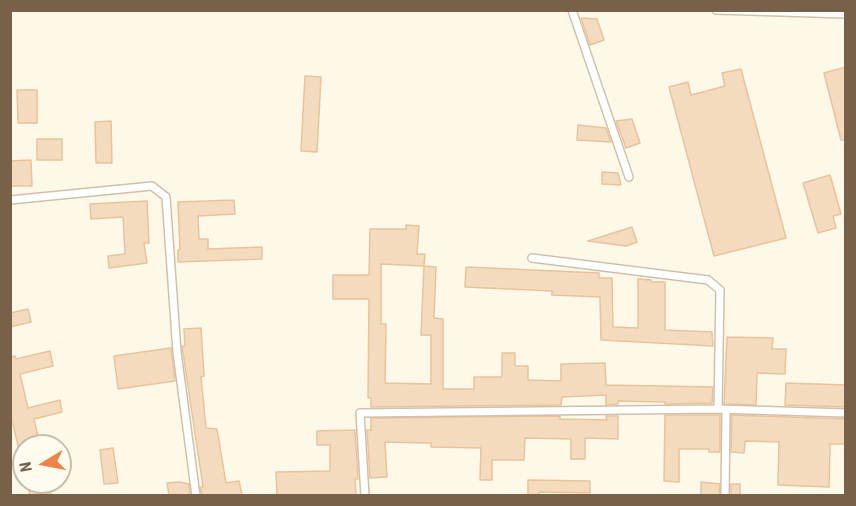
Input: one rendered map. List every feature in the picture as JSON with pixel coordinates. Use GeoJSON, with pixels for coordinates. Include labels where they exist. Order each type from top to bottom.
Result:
{"type":"FeatureCollection","features":[{"type":"Feature","properties":{"kind":"lane"},"geometry":{"type":"LineString","coordinates":[[572,10],[629,177]]}},
{"type":"Feature","properties":{"kind":"lane"},"geometry":{"type":"LineString","coordinates":[[716,10],[846,14]]}},
{"type":"Feature","properties":{"kind":"lane"},"geometry":{"type":"LineString","coordinates":[[10,200],[152,186],[166,197],[177,352],[196,495]]}},
{"type":"Feature","properties":{"kind":"lane"},"geometry":{"type":"LineString","coordinates":[[532,258],[708,280],[720,290],[724,495]]}},
{"type":"Feature","properties":{"kind":"lane"},"geometry":{"type":"LineString","coordinates":[[365,495],[360,413],[722,410],[846,413]]}},
{"type":"Feature","properties":{"kind":"building"},"geometry":{"type":"Polygon","coordinates":[[[581,18],[597,19],[604,40],[590,45],[581,18]]]}},
{"type":"Feature","properties":{"kind":"building"},"geometry":{"type":"Polygon","coordinates":[[[846,67],[846,140],[841,140],[824,73],[846,67]]]}},
{"type":"Feature","properties":{"kind":"building"},"geometry":{"type":"Polygon","coordinates":[[[741,69],[786,238],[714,256],[669,87],[688,82],[691,95],[725,86],[722,73],[741,69]]]}},
{"type":"Feature","properties":{"kind":"building"},"geometry":{"type":"Polygon","coordinates":[[[305,76],[321,77],[317,152],[301,151],[305,76]]]}},
{"type":"Feature","properties":{"kind":"building"},"geometry":{"type":"Polygon","coordinates":[[[17,90],[37,90],[37,123],[18,123],[17,90]]]}},
{"type":"Feature","properties":{"kind":"building"},"geometry":{"type":"Polygon","coordinates":[[[632,119],[640,143],[626,148],[616,121],[632,119]]]}},
{"type":"Feature","properties":{"kind":"building"},"geometry":{"type":"Polygon","coordinates":[[[111,121],[112,163],[96,163],[95,122],[111,121]]]}},
{"type":"Feature","properties":{"kind":"building"},"geometry":{"type":"Polygon","coordinates":[[[578,125],[606,128],[611,142],[577,140],[578,125]]]}},
{"type":"Feature","properties":{"kind":"building"},"geometry":{"type":"Polygon","coordinates":[[[37,139],[62,139],[62,160],[37,160],[37,139]]]}},
{"type":"Feature","properties":{"kind":"building"},"geometry":{"type":"Polygon","coordinates":[[[31,160],[32,186],[10,186],[10,161],[31,160]]]}},
{"type":"Feature","properties":{"kind":"building"},"geometry":{"type":"Polygon","coordinates":[[[602,172],[618,173],[621,185],[602,184],[602,172]]]}},
{"type":"Feature","properties":{"kind":"building"},"geometry":{"type":"Polygon","coordinates":[[[830,175],[841,214],[833,216],[836,228],[818,233],[803,183],[830,175]]]}},
{"type":"Feature","properties":{"kind":"building"},"geometry":{"type":"Polygon","coordinates":[[[234,200],[235,214],[198,216],[199,239],[208,239],[208,249],[262,247],[262,259],[178,262],[178,250],[180,250],[178,202],[234,200]]]}},
{"type":"Feature","properties":{"kind":"building"},"geometry":{"type":"Polygon","coordinates":[[[147,201],[149,243],[144,243],[147,263],[109,268],[108,256],[125,254],[123,217],[91,219],[90,204],[147,201]]]}},
{"type":"Feature","properties":{"kind":"building"},"geometry":{"type":"Polygon","coordinates":[[[406,225],[419,226],[417,254],[425,254],[424,266],[436,267],[434,318],[443,319],[443,389],[474,389],[474,377],[502,377],[502,353],[515,353],[515,366],[528,366],[528,380],[561,381],[561,364],[605,363],[606,385],[713,387],[712,403],[665,404],[665,402],[618,401],[618,404],[606,405],[606,395],[562,397],[561,405],[371,407],[371,398],[368,398],[369,299],[333,299],[333,275],[369,275],[370,229],[406,229],[406,225]],[[381,264],[381,324],[386,324],[385,383],[431,384],[431,335],[421,335],[424,266],[381,264]]]}},
{"type":"Feature","properties":{"kind":"building"},"geometry":{"type":"Polygon","coordinates":[[[632,227],[637,242],[626,246],[588,241],[632,227]]]}},
{"type":"Feature","properties":{"kind":"building"},"geometry":{"type":"Polygon","coordinates":[[[466,267],[599,273],[599,278],[612,278],[613,327],[638,328],[638,279],[665,282],[665,330],[712,332],[713,346],[601,340],[600,297],[552,295],[552,291],[465,287],[466,267]]]}},
{"type":"Feature","properties":{"kind":"building"},"geometry":{"type":"Polygon","coordinates":[[[28,309],[31,322],[10,327],[10,313],[28,309]]]}},
{"type":"Feature","properties":{"kind":"building"},"geometry":{"type":"Polygon","coordinates":[[[201,328],[204,376],[201,377],[206,428],[217,429],[226,483],[239,481],[242,495],[202,495],[200,487],[203,487],[182,346],[185,346],[184,329],[201,328]]]}},
{"type":"Feature","properties":{"kind":"building"},"geometry":{"type":"Polygon","coordinates":[[[727,337],[773,338],[772,349],[786,349],[785,374],[757,373],[756,405],[724,404],[727,337]]]}},
{"type":"Feature","properties":{"kind":"building"},"geometry":{"type":"Polygon","coordinates":[[[171,348],[175,381],[118,389],[114,356],[171,348]]]}},
{"type":"Feature","properties":{"kind":"building"},"geometry":{"type":"Polygon","coordinates":[[[50,351],[53,366],[20,374],[28,408],[60,400],[62,412],[34,419],[37,434],[15,434],[13,424],[10,424],[10,357],[15,356],[16,359],[50,351]]]}},
{"type":"Feature","properties":{"kind":"building"},"geometry":{"type":"Polygon","coordinates":[[[786,383],[846,385],[846,407],[785,405],[786,383]]]}},
{"type":"Feature","properties":{"kind":"building"},"geometry":{"type":"Polygon","coordinates":[[[665,415],[720,415],[720,452],[709,452],[709,449],[679,449],[679,482],[664,481],[665,415]]]}},
{"type":"Feature","properties":{"kind":"building"},"geometry":{"type":"Polygon","coordinates":[[[732,415],[846,419],[846,444],[830,444],[829,487],[778,485],[779,442],[745,441],[744,453],[731,452],[732,415]]]}},
{"type":"Feature","properties":{"kind":"building"},"geometry":{"type":"Polygon","coordinates":[[[560,416],[560,419],[607,420],[606,416],[618,416],[618,439],[585,438],[585,459],[571,459],[571,439],[525,438],[524,460],[492,460],[492,480],[480,480],[481,448],[431,447],[431,443],[385,442],[387,477],[370,478],[367,430],[371,430],[371,418],[560,416]]]}},
{"type":"Feature","properties":{"kind":"building"},"geometry":{"type":"Polygon","coordinates":[[[355,430],[358,479],[355,479],[356,495],[277,495],[276,472],[330,471],[330,445],[317,445],[317,431],[355,430]]]}},
{"type":"Feature","properties":{"kind":"building"},"geometry":{"type":"Polygon","coordinates":[[[113,448],[118,483],[104,484],[100,450],[113,448]]]}},
{"type":"Feature","properties":{"kind":"building"},"geometry":{"type":"Polygon","coordinates":[[[528,480],[590,481],[590,493],[539,492],[539,495],[528,495],[528,480]]]}},
{"type":"Feature","properties":{"kind":"building"},"geometry":{"type":"Polygon","coordinates":[[[701,482],[720,484],[719,495],[701,495],[701,482]]]}},
{"type":"Feature","properties":{"kind":"building"},"geometry":{"type":"Polygon","coordinates":[[[167,483],[189,484],[190,495],[169,495],[167,483]]]}},
{"type":"Feature","properties":{"kind":"building"},"geometry":{"type":"Polygon","coordinates":[[[731,484],[740,484],[740,495],[731,495],[731,484]]]}}]}
